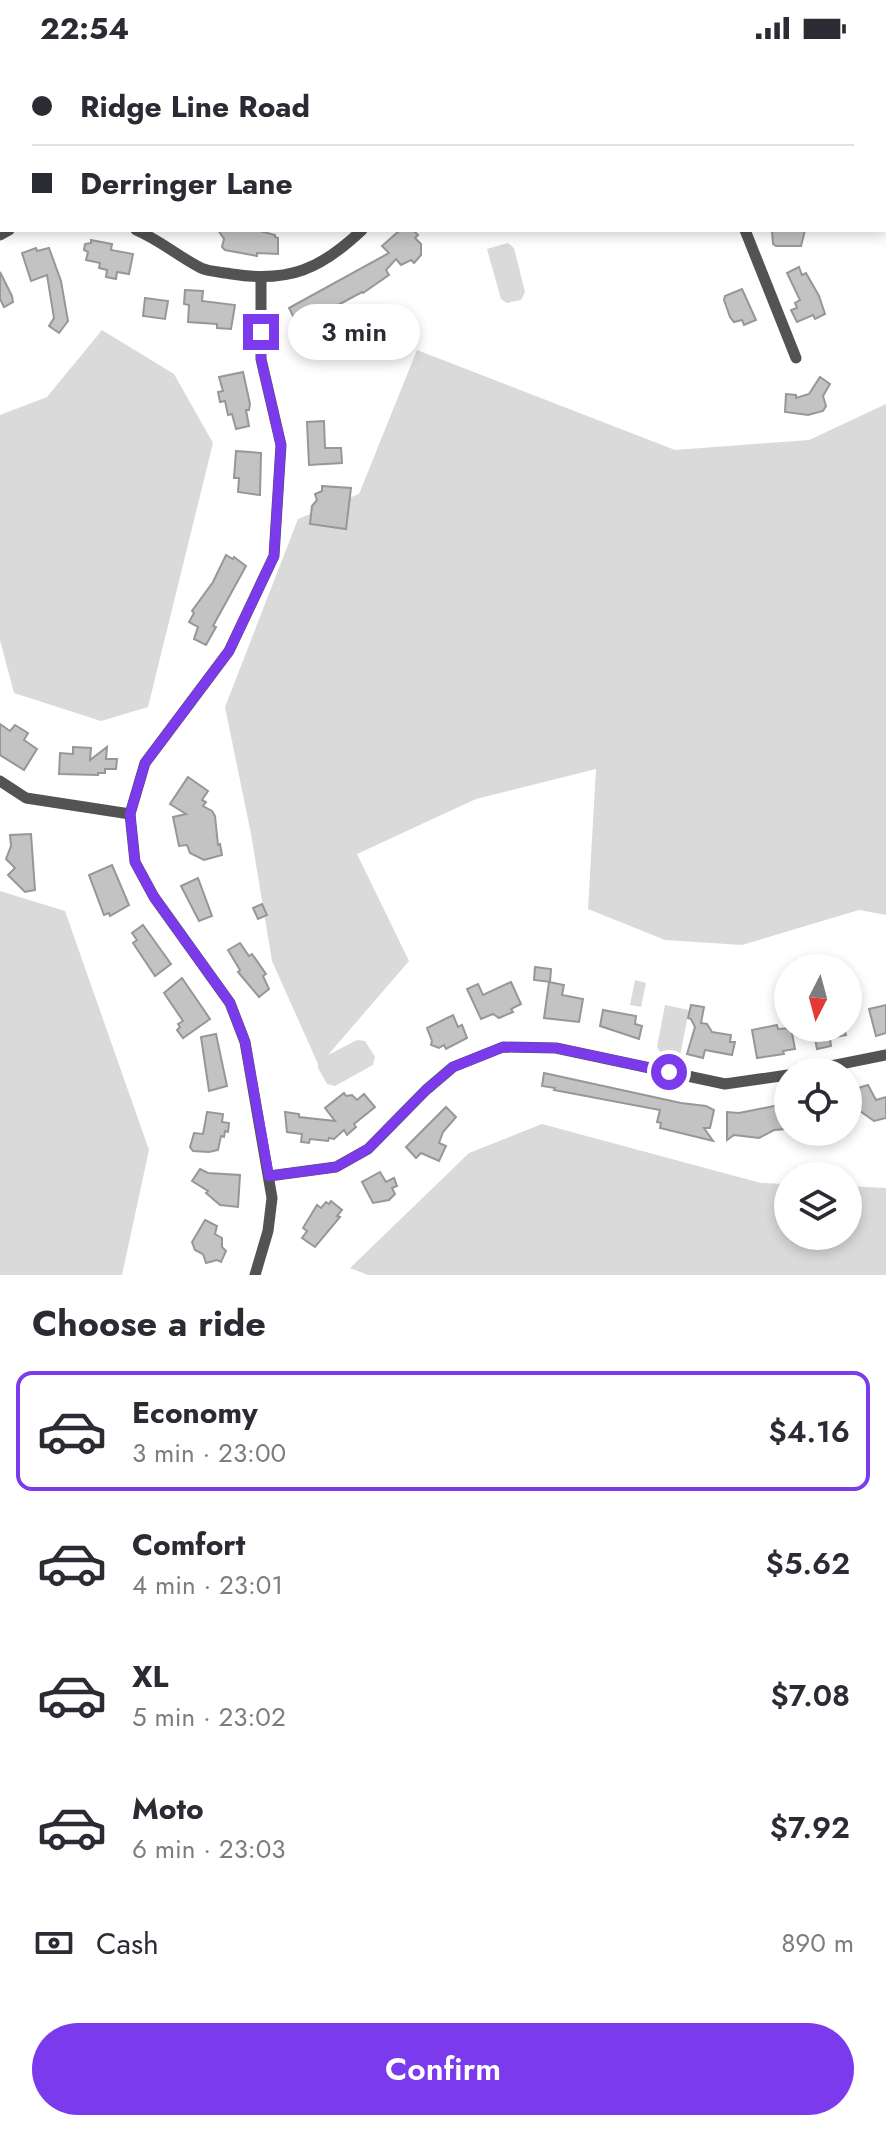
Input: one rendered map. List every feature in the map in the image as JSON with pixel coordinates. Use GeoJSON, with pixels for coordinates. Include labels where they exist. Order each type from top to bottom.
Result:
{"type":"FeatureCollection","features":[{"type":"Feature","properties":{"kind":"street"},"geometry":{"type":"LineString","coordinates":[[140,232],[203,269],[261,279],[299,272],[337,254],[360,232]]}},
{"type":"Feature","properties":{"kind":"street"},"geometry":{"type":"LineString","coordinates":[[746,232],[796,358]]}},
{"type":"Feature","properties":{"kind":"street"},"geometry":{"type":"LineString","coordinates":[[255,1275],[268,1231],[272,1198],[245,1042],[230,1003],[154,897],[135,862],[130,814],[145,763],[229,651],[274,556],[281,445],[261,359],[261,279]]}},
{"type":"Feature","properties":{"kind":"street"},"geometry":{"type":"LineString","coordinates":[[0,781],[26,798],[130,814]]}},
{"type":"Feature","properties":{"kind":"street"},"geometry":{"type":"LineString","coordinates":[[269,1176],[336,1167],[368,1149],[453,1067],[503,1047],[556,1048],[725,1084],[774,1077]]}},
{"type":"Feature","properties":{"kind":"street"},"geometry":{"type":"LineString","coordinates":[[862,1060],[886,1055]]}},
{"type":"Feature","properties":{"kind":"shaded area"},"geometry":{"type":"Polygon","coordinates":[[[508,243],[514,248],[525,292],[521,300],[507,303],[501,299],[487,249],[508,243]]]}},
{"type":"Feature","properties":{"kind":"shaded area"},"geometry":{"type":"Polygon","coordinates":[[[102,330],[174,374],[213,443],[148,707],[101,721],[14,693],[0,640],[0,415],[47,397],[102,330]]]}},
{"type":"Feature","properties":{"kind":"shaded area"},"geometry":{"type":"Polygon","coordinates":[[[417,350],[675,450],[809,440],[886,404],[886,915],[859,910],[742,945],[665,940],[588,909],[596,769],[476,799],[357,854],[409,961],[328,1055],[357,1040],[365,1041],[375,1057],[373,1065],[335,1086],[327,1084],[318,1068],[272,961],[251,834],[225,707],[298,519],[359,494],[417,350]]]}},
{"type":"Feature","properties":{"kind":"shaded area"},"geometry":{"type":"Polygon","coordinates":[[[0,891],[65,911],[149,1150],[122,1275],[0,1275],[0,891]]]}},
{"type":"Feature","properties":{"kind":"shaded area"},"geometry":{"type":"Polygon","coordinates":[[[635,980],[646,983],[641,1007],[630,1005],[635,980]]]}},
{"type":"Feature","properties":{"kind":"shaded area"},"geometry":{"type":"Polygon","coordinates":[[[665,1005],[689,1010],[680,1056],[661,1053],[657,1047],[665,1005]]]}},
{"type":"Feature","properties":{"kind":"shaded area"},"geometry":{"type":"Polygon","coordinates":[[[542,1124],[761,1183],[774,1183],[774,1250],[862,1250],[862,1187],[886,1188],[886,1275],[368,1275],[350,1268],[469,1153],[542,1124]]]}},
{"type":"Feature","properties":{"kind":"building"},"geometry":{"type":"Polygon","coordinates":[[[219,232],[275,235],[278,238],[278,254],[257,253],[257,256],[225,250],[222,247],[224,239],[219,232]]]}},
{"type":"Feature","properties":{"kind":"building"},"geometry":{"type":"Polygon","coordinates":[[[398,232],[415,232],[418,235],[415,238],[421,244],[421,255],[414,263],[411,260],[401,265],[396,259],[386,270],[389,275],[338,305],[341,312],[301,332],[289,308],[389,253],[382,246],[398,232]]]}},
{"type":"Feature","properties":{"kind":"building"},"geometry":{"type":"Polygon","coordinates":[[[772,232],[804,232],[801,246],[773,244],[772,232]]]}},
{"type":"Feature","properties":{"kind":"building"},"geometry":{"type":"Polygon","coordinates":[[[91,240],[112,244],[111,250],[133,254],[129,274],[117,272],[116,279],[106,277],[107,270],[99,268],[100,263],[86,260],[88,252],[84,250],[85,244],[91,243],[91,240]]]}},
{"type":"Feature","properties":{"kind":"building"},"geometry":{"type":"Polygon","coordinates":[[[36,248],[37,251],[49,248],[61,281],[68,321],[59,333],[49,326],[54,318],[47,275],[31,281],[22,253],[36,248]]]}},
{"type":"Feature","properties":{"kind":"building"},"geometry":{"type":"Polygon","coordinates":[[[799,267],[819,296],[825,314],[797,322],[791,310],[797,308],[795,303],[800,300],[787,273],[799,267]]]}},
{"type":"Feature","properties":{"kind":"building"},"geometry":{"type":"Polygon","coordinates":[[[0,272],[13,302],[4,307],[0,299],[0,272]]]}},
{"type":"Feature","properties":{"kind":"building"},"geometry":{"type":"Polygon","coordinates":[[[742,289],[756,320],[744,325],[742,320],[734,322],[730,317],[724,300],[725,296],[742,289]]]}},
{"type":"Feature","properties":{"kind":"building"},"geometry":{"type":"Polygon","coordinates":[[[185,290],[203,291],[202,301],[235,305],[231,329],[217,328],[217,324],[188,322],[189,305],[184,304],[185,290]]]}},
{"type":"Feature","properties":{"kind":"building"},"geometry":{"type":"Polygon","coordinates":[[[145,298],[168,301],[165,319],[143,316],[145,298]]]}},
{"type":"Feature","properties":{"kind":"building"},"geometry":{"type":"Polygon","coordinates":[[[243,372],[250,404],[249,410],[246,410],[249,426],[236,429],[225,401],[220,402],[218,392],[223,391],[219,377],[243,372]]]}},
{"type":"Feature","properties":{"kind":"building"},"geometry":{"type":"Polygon","coordinates":[[[820,377],[830,384],[823,396],[826,406],[823,411],[808,415],[785,412],[786,394],[796,395],[796,398],[809,394],[820,377]]]}},
{"type":"Feature","properties":{"kind":"building"},"geometry":{"type":"Polygon","coordinates":[[[324,421],[325,448],[341,448],[342,463],[309,465],[307,422],[324,421]]]}},
{"type":"Feature","properties":{"kind":"building"},"geometry":{"type":"Polygon","coordinates":[[[236,451],[261,453],[260,495],[238,492],[239,478],[234,478],[236,451]]]}},
{"type":"Feature","properties":{"kind":"building"},"geometry":{"type":"Polygon","coordinates":[[[322,486],[351,488],[346,529],[310,524],[312,506],[317,500],[315,494],[322,491],[322,486]]]}},
{"type":"Feature","properties":{"kind":"building"},"geometry":{"type":"Polygon","coordinates":[[[226,555],[246,566],[206,645],[194,639],[198,627],[189,622],[194,613],[192,611],[213,582],[226,555]]]}},
{"type":"Feature","properties":{"kind":"building"},"geometry":{"type":"Polygon","coordinates":[[[0,724],[10,731],[15,725],[28,733],[24,740],[37,749],[24,770],[0,755],[0,724]]]}},
{"type":"Feature","properties":{"kind":"building"},"geometry":{"type":"Polygon","coordinates":[[[73,747],[91,748],[90,760],[107,747],[106,759],[117,759],[116,769],[105,769],[105,773],[98,775],[59,774],[60,753],[73,754],[73,747]]]}},
{"type":"Feature","properties":{"kind":"building"},"geometry":{"type":"Polygon","coordinates":[[[188,777],[208,791],[202,800],[206,802],[203,806],[215,816],[222,855],[204,860],[190,853],[187,845],[179,846],[173,817],[186,814],[170,804],[188,777]]]}},
{"type":"Feature","properties":{"kind":"building"},"geometry":{"type":"Polygon","coordinates":[[[31,834],[35,890],[25,892],[8,875],[15,868],[6,859],[11,846],[10,835],[31,834]]]}},
{"type":"Feature","properties":{"kind":"building"},"geometry":{"type":"Polygon","coordinates":[[[112,865],[129,905],[110,916],[109,913],[104,915],[89,875],[112,865]]]}},
{"type":"Feature","properties":{"kind":"building"},"geometry":{"type":"Polygon","coordinates":[[[198,878],[212,916],[199,921],[181,886],[198,878]]]}},
{"type":"Feature","properties":{"kind":"building"},"geometry":{"type":"Polygon","coordinates":[[[262,904],[267,915],[258,919],[253,908],[262,904]]]}},
{"type":"Feature","properties":{"kind":"building"},"geometry":{"type":"Polygon","coordinates":[[[143,925],[171,964],[155,976],[133,943],[137,940],[132,933],[143,925]]]}},
{"type":"Feature","properties":{"kind":"building"},"geometry":{"type":"Polygon","coordinates":[[[240,943],[266,974],[263,976],[269,989],[259,997],[238,972],[240,970],[228,950],[240,943]]]}},
{"type":"Feature","properties":{"kind":"building"},"geometry":{"type":"Polygon","coordinates":[[[535,967],[551,969],[550,982],[534,980],[535,967]]]}},
{"type":"Feature","properties":{"kind":"building"},"geometry":{"type":"Polygon","coordinates":[[[182,978],[210,1019],[183,1038],[177,1030],[180,1027],[178,1024],[183,1021],[164,993],[182,978]]]}},
{"type":"Feature","properties":{"kind":"building"},"geometry":{"type":"Polygon","coordinates":[[[511,982],[521,1004],[511,1009],[513,1012],[499,1018],[493,1014],[481,1019],[467,989],[478,984],[483,995],[511,982]]]}},
{"type":"Feature","properties":{"kind":"building"},"geometry":{"type":"Polygon","coordinates":[[[549,982],[564,985],[562,995],[583,999],[579,1022],[544,1018],[549,982]]]}},
{"type":"Feature","properties":{"kind":"building"},"geometry":{"type":"Polygon","coordinates":[[[691,1005],[704,1007],[701,1023],[707,1024],[712,1032],[731,1035],[730,1042],[735,1042],[732,1055],[705,1050],[703,1058],[687,1054],[695,1027],[688,1018],[691,1005]]]}},
{"type":"Feature","properties":{"kind":"building"},"geometry":{"type":"Polygon","coordinates":[[[886,1005],[886,1033],[876,1036],[869,1009],[886,1005]]]}},
{"type":"Feature","properties":{"kind":"building"},"geometry":{"type":"Polygon","coordinates":[[[603,1010],[636,1016],[635,1024],[642,1026],[639,1039],[600,1026],[603,1010]]]}},
{"type":"Feature","properties":{"kind":"building"},"geometry":{"type":"Polygon","coordinates":[[[453,1015],[458,1027],[462,1025],[467,1038],[446,1049],[444,1045],[439,1048],[431,1045],[427,1028],[453,1015]]]}},
{"type":"Feature","properties":{"kind":"building"},"geometry":{"type":"Polygon","coordinates":[[[774,1026],[774,1042],[794,1042],[795,1049],[757,1058],[752,1030],[774,1026]]]}},
{"type":"Feature","properties":{"kind":"building"},"geometry":{"type":"Polygon","coordinates":[[[216,1034],[227,1086],[209,1091],[201,1037],[216,1034]]]}},
{"type":"Feature","properties":{"kind":"building"},"geometry":{"type":"Polygon","coordinates":[[[816,1042],[830,1042],[831,1046],[817,1049],[816,1042]]]}},
{"type":"Feature","properties":{"kind":"building"},"geometry":{"type":"Polygon","coordinates":[[[544,1073],[706,1106],[714,1110],[710,1128],[704,1128],[713,1141],[660,1128],[661,1123],[657,1122],[660,1110],[542,1086],[544,1073]]]}},
{"type":"Feature","properties":{"kind":"building"},"geometry":{"type":"Polygon","coordinates":[[[868,1085],[876,1100],[886,1097],[886,1118],[874,1121],[862,1112],[862,1087],[868,1085]]]}},
{"type":"Feature","properties":{"kind":"building"},"geometry":{"type":"Polygon","coordinates":[[[344,1093],[357,1100],[364,1094],[375,1107],[354,1124],[356,1127],[347,1135],[344,1130],[334,1139],[310,1139],[309,1143],[301,1142],[302,1134],[287,1132],[285,1112],[299,1114],[299,1117],[335,1121],[325,1108],[344,1093]]]}},
{"type":"Feature","properties":{"kind":"building"},"geometry":{"type":"Polygon","coordinates":[[[774,1106],[774,1130],[759,1138],[734,1135],[727,1140],[727,1112],[739,1113],[774,1106]]]}},
{"type":"Feature","properties":{"kind":"building"},"geometry":{"type":"Polygon","coordinates":[[[446,1107],[456,1117],[443,1132],[439,1143],[446,1146],[439,1161],[421,1153],[416,1158],[406,1147],[446,1107]]]}},
{"type":"Feature","properties":{"kind":"building"},"geometry":{"type":"Polygon","coordinates":[[[207,1112],[223,1114],[222,1122],[229,1123],[228,1132],[221,1136],[218,1150],[193,1151],[190,1147],[194,1133],[203,1134],[207,1112]]]}},
{"type":"Feature","properties":{"kind":"building"},"geometry":{"type":"Polygon","coordinates":[[[200,1169],[208,1173],[240,1175],[238,1207],[220,1205],[206,1193],[208,1191],[192,1181],[200,1169]]]}},
{"type":"Feature","properties":{"kind":"building"},"geometry":{"type":"Polygon","coordinates":[[[380,1172],[386,1182],[394,1178],[397,1186],[392,1188],[395,1194],[389,1200],[373,1203],[362,1182],[380,1172]]]}},
{"type":"Feature","properties":{"kind":"building"},"geometry":{"type":"Polygon","coordinates":[[[331,1201],[342,1210],[337,1216],[340,1217],[315,1247],[302,1238],[307,1231],[303,1228],[317,1205],[321,1208],[331,1201]]]}},
{"type":"Feature","properties":{"kind":"building"},"geometry":{"type":"Polygon","coordinates":[[[205,1220],[217,1226],[215,1234],[222,1238],[222,1247],[226,1251],[221,1262],[206,1263],[203,1254],[195,1250],[192,1242],[205,1220]]]}},
{"type":"Feature","properties":{"kind":"route"},"geometry":{"type":"LineString","coordinates":[[261,332],[261,359],[281,445],[274,556],[229,651],[145,763],[130,814],[135,862],[154,897],[230,1003],[245,1042],[269,1176],[336,1167],[368,1149],[453,1067],[503,1047],[556,1048],[669,1072]]}}]}
